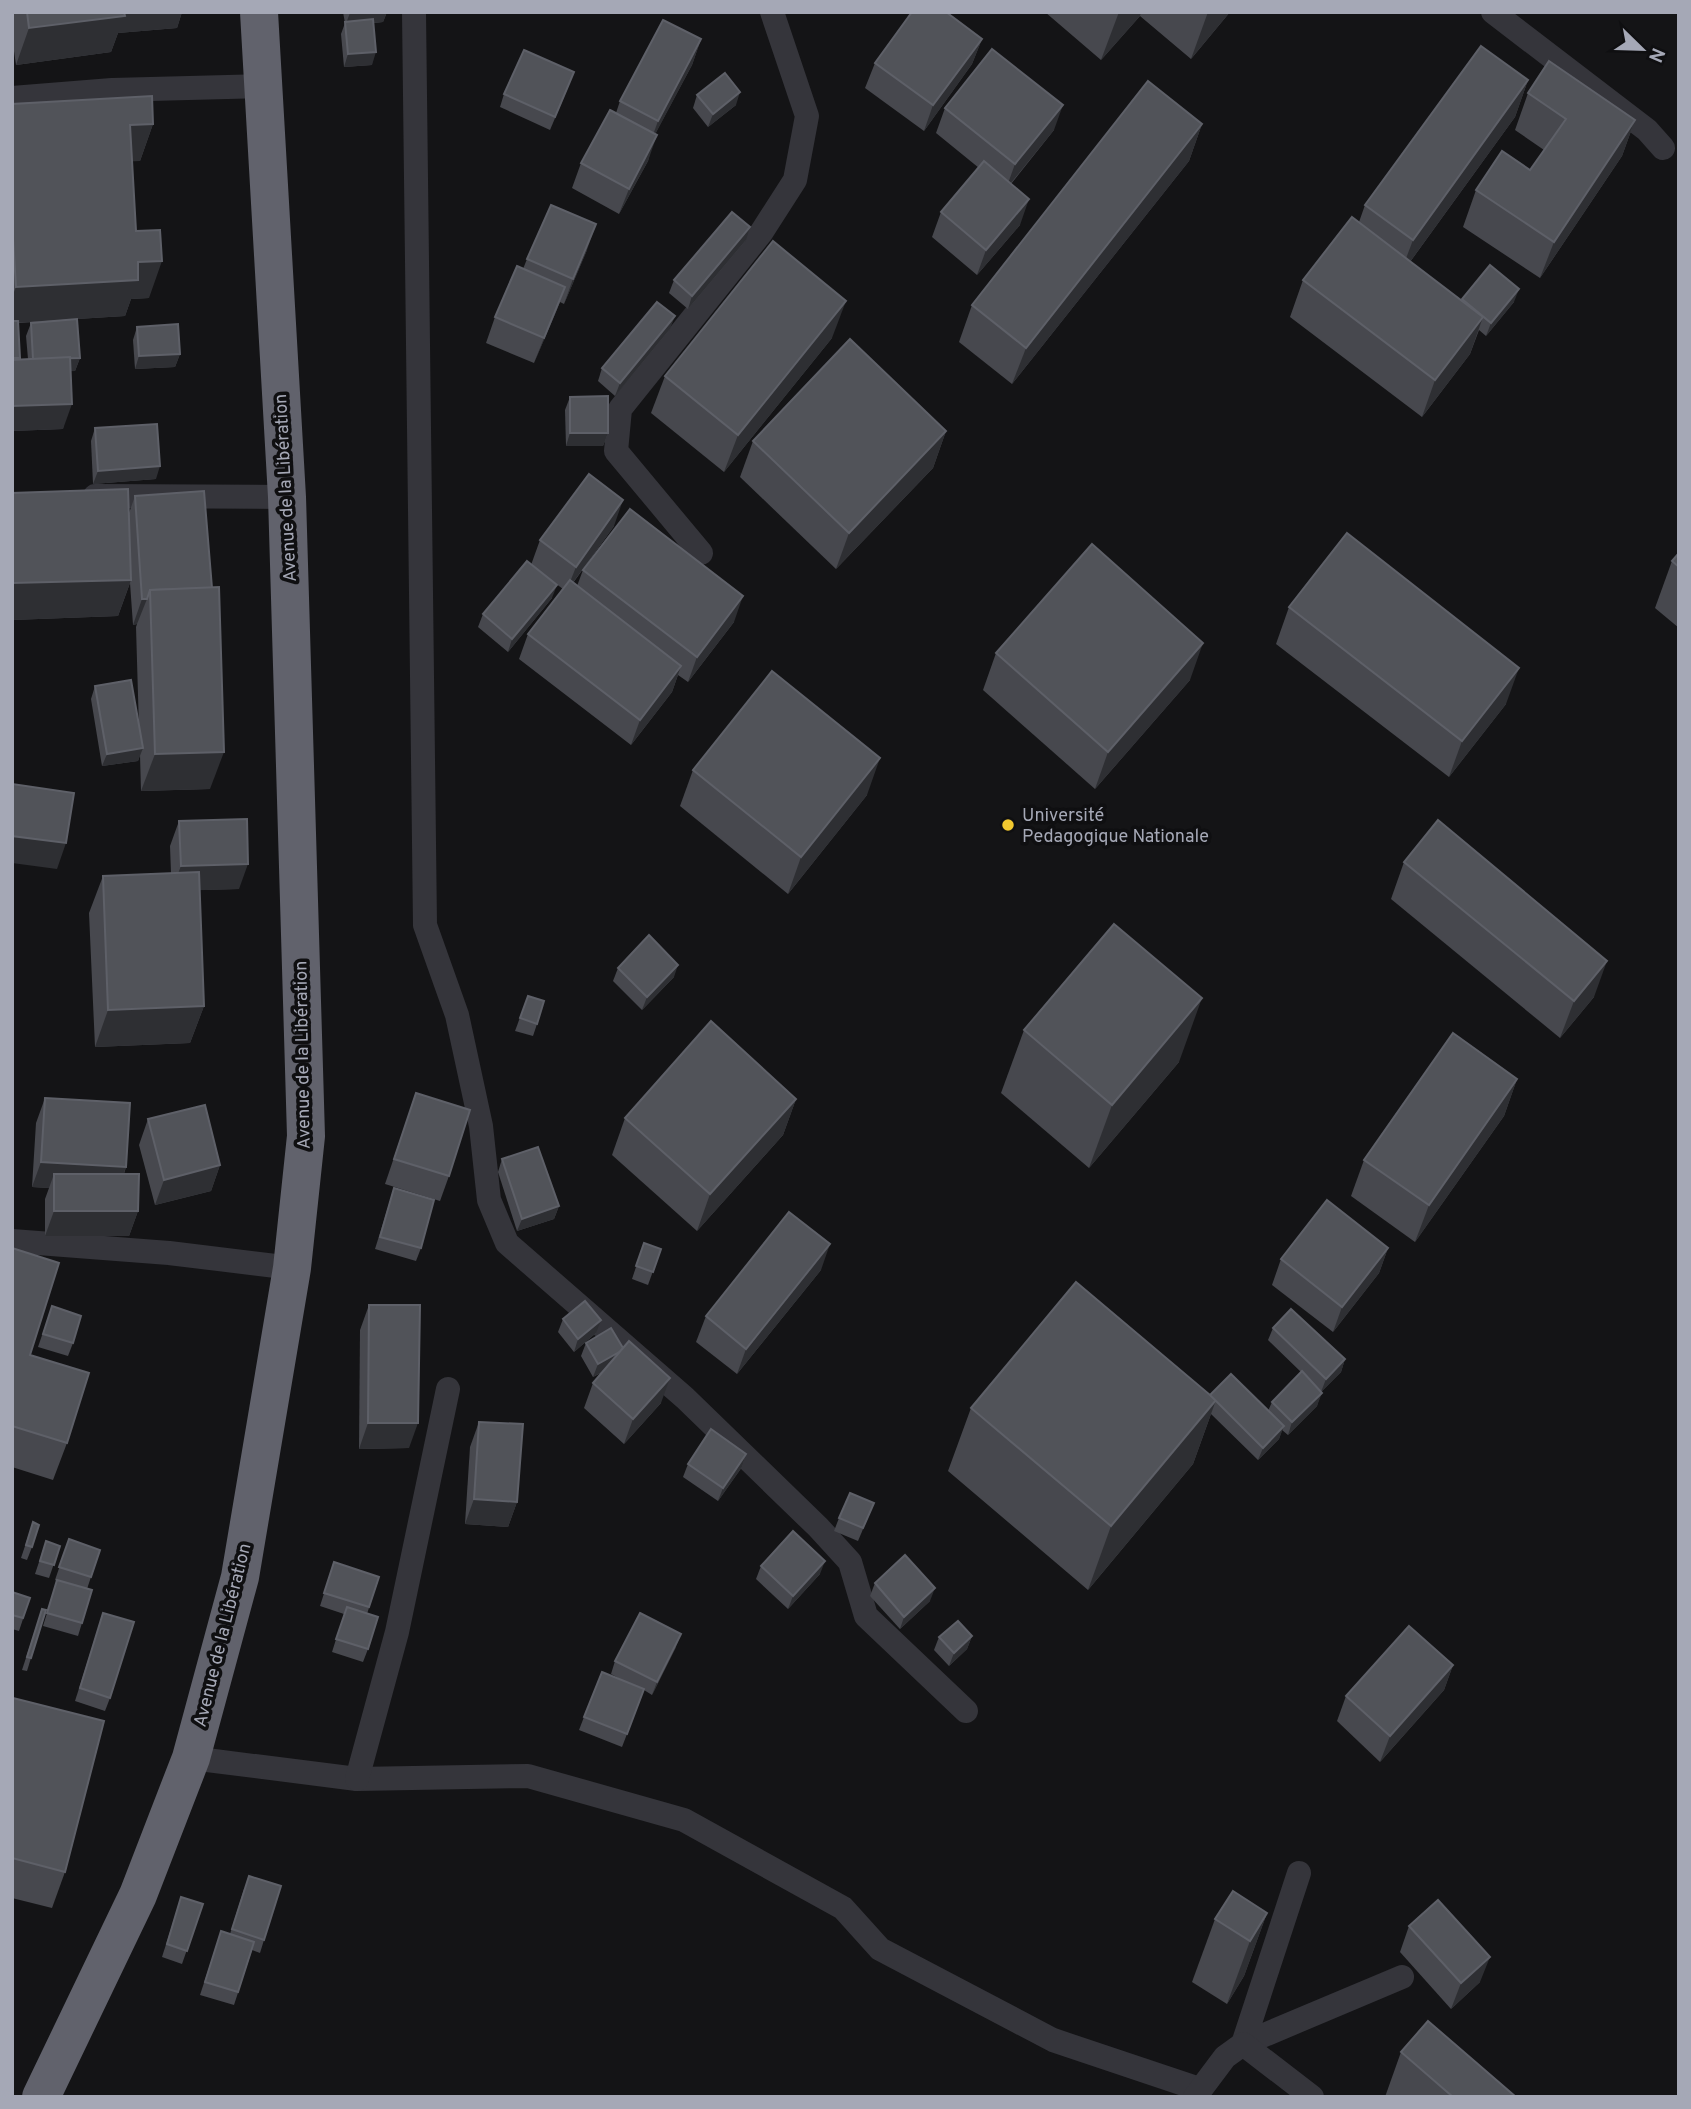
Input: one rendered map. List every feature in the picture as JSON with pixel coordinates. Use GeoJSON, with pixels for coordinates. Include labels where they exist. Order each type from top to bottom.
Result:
{"type":"FeatureCollection","features":[{"type":"Feature","properties":{"kind":"highway","name":"Avenue de la Libération"},"geometry":{"type":"LineString","coordinates":[[41,2097],[138,1895],[191,1758],[240,1577],[292,1268],[306,1136],[286,497],[259,12]]}},
{"type":"Feature","properties":{"kind":"lane"},"geometry":{"type":"LineString","coordinates":[[414,12],[425,925],[457,1015],[481,1126],[489,1200],[507,1243],[685,1398],[850,1562],[866,1616],[966,1711]]}},
{"type":"Feature","properties":{"kind":"lane"},"geometry":{"type":"LineString","coordinates":[[701,552],[616,451],[620,409],[761,233],[795,180],[807,116],[772,12]]}},
{"type":"Feature","properties":{"kind":"lane"},"geometry":{"type":"LineString","coordinates":[[1493,12],[1647,130],[1663,148]]}},
{"type":"Feature","properties":{"kind":"lane"},"geometry":{"type":"LineString","coordinates":[[12,98],[112,90],[264,86]]}},
{"type":"Feature","properties":{"kind":"lane"},"geometry":{"type":"LineString","coordinates":[[77,496],[286,497]]}},
{"type":"Feature","properties":{"kind":"lane"},"geometry":{"type":"LineString","coordinates":[[12,1241],[169,1253],[292,1268]]}},
{"type":"Feature","properties":{"kind":"lane"},"geometry":{"type":"LineString","coordinates":[[358,1779],[397,1632],[448,1389]]}},
{"type":"Feature","properties":{"kind":"lane"},"geometry":{"type":"LineString","coordinates":[[191,1758],[358,1779],[528,1776],[684,1820],[843,1908],[880,1949],[1053,2040],[1197,2093],[1225,2057],[1243,2044],[1402,1977]]}},
{"type":"Feature","properties":{"kind":"lane"},"geometry":{"type":"LineString","coordinates":[[1243,2044],[1299,1873]]}},
{"type":"Feature","properties":{"kind":"lane"},"geometry":{"type":"LineString","coordinates":[[1243,2044],[1312,2097]]}},
{"type":"Feature","properties":{"kind":"building"},"geometry":{"type":"Polygon","coordinates":[[[27,12],[124,12],[125,16],[29,28],[27,12]]]}},
{"type":"Feature","properties":{"kind":"building"},"geometry":{"type":"Polygon","coordinates":[[[912,12],[946,12],[982,39],[933,105],[875,63],[912,12]]]}},
{"type":"Feature","properties":{"kind":"building"},"geometry":{"type":"Polygon","coordinates":[[[373,19],[376,52],[348,54],[345,22],[373,19]]]}},
{"type":"Feature","properties":{"kind":"building"},"geometry":{"type":"Polygon","coordinates":[[[663,20],[701,39],[658,121],[620,101],[663,20]]]}},
{"type":"Feature","properties":{"kind":"building"},"geometry":{"type":"Polygon","coordinates":[[[1481,46],[1528,80],[1413,240],[1365,205],[1481,46]]]}},
{"type":"Feature","properties":{"kind":"building"},"geometry":{"type":"Polygon","coordinates":[[[992,49],[1063,105],[1015,164],[945,108],[992,49]]]}},
{"type":"Feature","properties":{"kind":"building"},"geometry":{"type":"Polygon","coordinates":[[[524,50],[574,72],[555,117],[504,94],[524,50]]]}},
{"type":"Feature","properties":{"kind":"building"},"geometry":{"type":"Polygon","coordinates":[[[1549,61],[1635,120],[1554,242],[1476,190],[1502,151],[1530,170],[1566,119],[1528,93],[1549,61]]]}},
{"type":"Feature","properties":{"kind":"building"},"geometry":{"type":"Polygon","coordinates":[[[725,73],[740,92],[713,114],[697,95],[725,73]]]}},
{"type":"Feature","properties":{"kind":"building"},"geometry":{"type":"Polygon","coordinates":[[[1148,81],[1202,124],[1026,348],[972,305],[1148,81]]]}},
{"type":"Feature","properties":{"kind":"building"},"geometry":{"type":"Polygon","coordinates":[[[152,96],[153,124],[130,125],[136,231],[160,230],[162,261],[138,262],[138,280],[16,287],[12,222],[12,104],[152,96]]]}},
{"type":"Feature","properties":{"kind":"building"},"geometry":{"type":"Polygon","coordinates":[[[610,110],[657,135],[629,189],[581,163],[610,110]]]}},
{"type":"Feature","properties":{"kind":"building"},"geometry":{"type":"Polygon","coordinates":[[[984,161],[1029,199],[986,250],[941,212],[984,161]]]}},
{"type":"Feature","properties":{"kind":"building"},"geometry":{"type":"Polygon","coordinates":[[[551,205],[596,224],[573,279],[527,259],[551,205]]]}},
{"type":"Feature","properties":{"kind":"building"},"geometry":{"type":"Polygon","coordinates":[[[732,212],[750,227],[692,296],[674,280],[732,212]]]}},
{"type":"Feature","properties":{"kind":"building"},"geometry":{"type":"Polygon","coordinates":[[[1352,217],[1483,317],[1435,380],[1303,280],[1352,217]]]}},
{"type":"Feature","properties":{"kind":"building"},"geometry":{"type":"Polygon","coordinates":[[[773,241],[846,301],[738,435],[665,376],[773,241]]]}},
{"type":"Feature","properties":{"kind":"building"},"geometry":{"type":"Polygon","coordinates":[[[1490,265],[1519,289],[1491,323],[1462,299],[1490,265]]]}},
{"type":"Feature","properties":{"kind":"building"},"geometry":{"type":"Polygon","coordinates":[[[517,266],[565,287],[544,338],[495,317],[517,266]]]}},
{"type":"Feature","properties":{"kind":"building"},"geometry":{"type":"Polygon","coordinates":[[[657,302],[675,316],[620,383],[602,368],[657,302]]]}},
{"type":"Feature","properties":{"kind":"building"},"geometry":{"type":"Polygon","coordinates":[[[77,319],[80,358],[33,359],[31,323],[77,319]]]}},
{"type":"Feature","properties":{"kind":"building"},"geometry":{"type":"Polygon","coordinates":[[[12,321],[18,321],[20,358],[12,358],[12,321]]]}},
{"type":"Feature","properties":{"kind":"building"},"geometry":{"type":"Polygon","coordinates":[[[178,324],[180,354],[139,356],[137,327],[178,324]]]}},
{"type":"Feature","properties":{"kind":"building"},"geometry":{"type":"Polygon","coordinates":[[[850,339],[946,431],[849,533],[753,441],[850,339]]]}},
{"type":"Feature","properties":{"kind":"building"},"geometry":{"type":"Polygon","coordinates":[[[70,357],[72,404],[12,406],[12,360],[70,357]]]}},
{"type":"Feature","properties":{"kind":"building"},"geometry":{"type":"Polygon","coordinates":[[[608,396],[608,433],[570,433],[570,397],[608,396]]]}},
{"type":"Feature","properties":{"kind":"building"},"geometry":{"type":"Polygon","coordinates":[[[157,424],[160,466],[98,471],[95,428],[157,424]]]}},
{"type":"Feature","properties":{"kind":"building"},"geometry":{"type":"Polygon","coordinates":[[[589,474],[623,500],[576,567],[540,540],[589,474]]]}},
{"type":"Feature","properties":{"kind":"building"},"geometry":{"type":"Polygon","coordinates":[[[128,489],[131,580],[12,583],[12,493],[128,489]]]}},
{"type":"Feature","properties":{"kind":"building"},"geometry":{"type":"Polygon","coordinates":[[[204,491],[212,588],[150,590],[147,599],[142,599],[135,496],[204,491]]]}},
{"type":"Feature","properties":{"kind":"building"},"geometry":{"type":"Polygon","coordinates":[[[630,509],[743,596],[697,657],[583,570],[630,509]]]}},
{"type":"Feature","properties":{"kind":"building"},"geometry":{"type":"Polygon","coordinates":[[[1347,533],[1519,668],[1462,741],[1289,607],[1347,533]]]}},
{"type":"Feature","properties":{"kind":"building"},"geometry":{"type":"Polygon","coordinates":[[[1092,544],[1203,643],[1108,752],[996,653],[1092,544]]]}},
{"type":"Feature","properties":{"kind":"building"},"geometry":{"type":"Polygon","coordinates":[[[1679,553],[1679,567],[1672,561],[1679,553]]]}},
{"type":"Feature","properties":{"kind":"building"},"geometry":{"type":"Polygon","coordinates":[[[527,561],[557,585],[512,639],[483,614],[527,561]]]}},
{"type":"Feature","properties":{"kind":"building"},"geometry":{"type":"Polygon","coordinates":[[[570,580],[681,666],[640,720],[528,634],[570,580]]]}},
{"type":"Feature","properties":{"kind":"building"},"geometry":{"type":"Polygon","coordinates":[[[219,587],[224,752],[155,754],[150,590],[219,587]]]}},
{"type":"Feature","properties":{"kind":"building"},"geometry":{"type":"Polygon","coordinates":[[[772,671],[880,758],[801,857],[693,770],[772,671]]]}},
{"type":"Feature","properties":{"kind":"building"},"geometry":{"type":"Polygon","coordinates":[[[131,680],[143,748],[107,754],[95,686],[131,680]]]}},
{"type":"Feature","properties":{"kind":"building"},"geometry":{"type":"Polygon","coordinates":[[[12,784],[74,793],[66,843],[12,836],[12,784]]]}},
{"type":"Feature","properties":{"kind":"building"},"geometry":{"type":"Polygon","coordinates":[[[247,819],[248,864],[181,866],[179,821],[247,819]]]}},
{"type":"Feature","properties":{"kind":"building"},"geometry":{"type":"Polygon","coordinates":[[[1438,820],[1607,961],[1574,1001],[1404,862],[1438,820]]]}},
{"type":"Feature","properties":{"kind":"building"},"geometry":{"type":"Polygon","coordinates":[[[199,872],[204,1006],[108,1010],[103,876],[199,872]]]}},
{"type":"Feature","properties":{"kind":"building"},"geometry":{"type":"Polygon","coordinates":[[[1114,924],[1202,998],[1112,1105],[1024,1030],[1114,924]]]}},
{"type":"Feature","properties":{"kind":"building"},"geometry":{"type":"Polygon","coordinates":[[[649,935],[678,965],[647,997],[618,968],[649,935]]]}},
{"type":"Feature","properties":{"kind":"building"},"geometry":{"type":"Polygon","coordinates":[[[528,996],[544,1001],[537,1024],[520,1018],[528,996]]]}},
{"type":"Feature","properties":{"kind":"building"},"geometry":{"type":"Polygon","coordinates":[[[711,1021],[796,1099],[710,1194],[625,1118],[711,1021]]]}},
{"type":"Feature","properties":{"kind":"building"},"geometry":{"type":"Polygon","coordinates":[[[1453,1033],[1517,1079],[1429,1205],[1364,1160],[1453,1033]]]}},
{"type":"Feature","properties":{"kind":"building"},"geometry":{"type":"Polygon","coordinates":[[[416,1093],[470,1110],[449,1176],[394,1159],[416,1093]]]}},
{"type":"Feature","properties":{"kind":"building"},"geometry":{"type":"Polygon","coordinates":[[[45,1098],[130,1103],[126,1167],[41,1162],[45,1098]]]}},
{"type":"Feature","properties":{"kind":"building"},"geometry":{"type":"Polygon","coordinates":[[[205,1105],[220,1165],[164,1180],[148,1119],[205,1105]]]}},
{"type":"Feature","properties":{"kind":"building"},"geometry":{"type":"Polygon","coordinates":[[[538,1147],[559,1206],[522,1219],[502,1159],[538,1147]]]}},
{"type":"Feature","properties":{"kind":"building"},"geometry":{"type":"Polygon","coordinates":[[[54,1174],[139,1174],[138,1211],[54,1211],[54,1174]]]}},
{"type":"Feature","properties":{"kind":"building"},"geometry":{"type":"Polygon","coordinates":[[[394,1188],[434,1200],[421,1248],[380,1237],[394,1188]]]}},
{"type":"Feature","properties":{"kind":"building"},"geometry":{"type":"Polygon","coordinates":[[[1327,1200],[1388,1248],[1342,1307],[1281,1259],[1327,1200]]]}},
{"type":"Feature","properties":{"kind":"building"},"geometry":{"type":"Polygon","coordinates":[[[789,1212],[830,1244],[746,1349],[706,1316],[789,1212]]]}},
{"type":"Feature","properties":{"kind":"building"},"geometry":{"type":"Polygon","coordinates":[[[644,1243],[661,1249],[653,1272],[636,1266],[644,1243]]]}},
{"type":"Feature","properties":{"kind":"building"},"geometry":{"type":"Polygon","coordinates":[[[12,1248],[59,1263],[30,1355],[89,1373],[67,1443],[12,1426],[12,1248]]]}},
{"type":"Feature","properties":{"kind":"building"},"geometry":{"type":"Polygon","coordinates":[[[1076,1282],[1216,1400],[1111,1526],[971,1408],[1076,1282]]]}},
{"type":"Feature","properties":{"kind":"building"},"geometry":{"type":"Polygon","coordinates":[[[585,1301],[601,1320],[578,1339],[563,1319],[585,1301]]]}},
{"type":"Feature","properties":{"kind":"building"},"geometry":{"type":"Polygon","coordinates":[[[369,1305],[420,1305],[418,1423],[368,1423],[369,1305]]]}},
{"type":"Feature","properties":{"kind":"building"},"geometry":{"type":"Polygon","coordinates":[[[52,1306],[81,1316],[73,1343],[43,1334],[52,1306]]]}},
{"type":"Feature","properties":{"kind":"building"},"geometry":{"type":"Polygon","coordinates":[[[1291,1309],[1345,1359],[1326,1379],[1273,1328],[1291,1309]]]}},
{"type":"Feature","properties":{"kind":"building"},"geometry":{"type":"Polygon","coordinates":[[[611,1328],[623,1348],[598,1364],[586,1343],[611,1328]]]}},
{"type":"Feature","properties":{"kind":"building"},"geometry":{"type":"Polygon","coordinates":[[[629,1341],[670,1378],[633,1419],[593,1383],[629,1341]]]}},
{"type":"Feature","properties":{"kind":"building"},"geometry":{"type":"Polygon","coordinates":[[[1302,1371],[1322,1393],[1292,1422],[1272,1402],[1302,1371]]]}},
{"type":"Feature","properties":{"kind":"building"},"geometry":{"type":"Polygon","coordinates":[[[1231,1374],[1284,1426],[1263,1448],[1210,1395],[1231,1374]]]}},
{"type":"Feature","properties":{"kind":"building"},"geometry":{"type":"Polygon","coordinates":[[[479,1422],[523,1424],[517,1502],[474,1499],[479,1422]]]}},
{"type":"Feature","properties":{"kind":"building"},"geometry":{"type":"Polygon","coordinates":[[[711,1429],[746,1454],[723,1488],[688,1464],[711,1429]]]}},
{"type":"Feature","properties":{"kind":"building"},"geometry":{"type":"Polygon","coordinates":[[[850,1493],[874,1503],[863,1528],[839,1518],[850,1493]]]}},
{"type":"Feature","properties":{"kind":"building"},"geometry":{"type":"Polygon","coordinates":[[[33,1522],[39,1525],[32,1547],[26,1545],[33,1522]]]}},
{"type":"Feature","properties":{"kind":"building"},"geometry":{"type":"Polygon","coordinates":[[[793,1531],[825,1561],[793,1596],[761,1566],[793,1531]]]}},
{"type":"Feature","properties":{"kind":"building"},"geometry":{"type":"Polygon","coordinates":[[[69,1539],[100,1550],[91,1577],[59,1567],[69,1539]]]}},
{"type":"Feature","properties":{"kind":"building"},"geometry":{"type":"Polygon","coordinates":[[[46,1541],[60,1546],[54,1565],[40,1561],[46,1541]]]}},
{"type":"Feature","properties":{"kind":"building"},"geometry":{"type":"Polygon","coordinates":[[[905,1555],[935,1588],[904,1617],[875,1583],[905,1555]]]}},
{"type":"Feature","properties":{"kind":"building"},"geometry":{"type":"Polygon","coordinates":[[[334,1562],[379,1577],[369,1607],[324,1593],[334,1562]]]}},
{"type":"Feature","properties":{"kind":"building"},"geometry":{"type":"Polygon","coordinates":[[[57,1580],[92,1590],[82,1623],[47,1613],[57,1580]]]}},
{"type":"Feature","properties":{"kind":"building"},"geometry":{"type":"Polygon","coordinates":[[[12,1592],[30,1598],[23,1618],[12,1615],[12,1592]]]}},
{"type":"Feature","properties":{"kind":"building"},"geometry":{"type":"Polygon","coordinates":[[[347,1607],[378,1617],[368,1649],[336,1639],[347,1607]]]}},
{"type":"Feature","properties":{"kind":"building"},"geometry":{"type":"Polygon","coordinates":[[[42,1609],[46,1610],[31,1658],[27,1657],[42,1609]]]}},
{"type":"Feature","properties":{"kind":"building"},"geometry":{"type":"Polygon","coordinates":[[[103,1613],[134,1622],[110,1698],[80,1688],[103,1613]]]}},
{"type":"Feature","properties":{"kind":"building"},"geometry":{"type":"Polygon","coordinates":[[[640,1613],[681,1634],[657,1682],[615,1661],[640,1613]]]}},
{"type":"Feature","properties":{"kind":"building"},"geometry":{"type":"Polygon","coordinates":[[[958,1621],[972,1636],[954,1653],[939,1637],[958,1621]]]}},
{"type":"Feature","properties":{"kind":"building"},"geometry":{"type":"Polygon","coordinates":[[[1409,1626],[1453,1665],[1390,1736],[1346,1696],[1409,1626]]]}},
{"type":"Feature","properties":{"kind":"building"},"geometry":{"type":"Polygon","coordinates":[[[602,1672],[644,1689],[627,1734],[584,1717],[602,1672]]]}},
{"type":"Feature","properties":{"kind":"building"},"geometry":{"type":"Polygon","coordinates":[[[13,1698],[104,1721],[65,1872],[12,1858],[13,1698]]]}},
{"type":"Feature","properties":{"kind":"building"},"geometry":{"type":"Polygon","coordinates":[[[249,1876],[281,1886],[264,1940],[232,1929],[249,1876]]]}},
{"type":"Feature","properties":{"kind":"building"},"geometry":{"type":"Polygon","coordinates":[[[1233,1891],[1267,1913],[1250,1941],[1215,1919],[1233,1891]]]}},
{"type":"Feature","properties":{"kind":"building"},"geometry":{"type":"Polygon","coordinates":[[[181,1897],[203,1904],[187,1951],[167,1944],[181,1897]]]}},
{"type":"Feature","properties":{"kind":"building"},"geometry":{"type":"Polygon","coordinates":[[[1438,1900],[1490,1957],[1461,1983],[1409,1926],[1438,1900]]]}},
{"type":"Feature","properties":{"kind":"building"},"geometry":{"type":"Polygon","coordinates":[[[221,1931],[254,1942],[238,1992],[205,1982],[221,1931]]]}},
{"type":"Feature","properties":{"kind":"building"},"geometry":{"type":"Polygon","coordinates":[[[1428,2021],[1516,2097],[1453,2097],[1401,2052],[1428,2021]]]}},
{"type":"Feature","properties":{"kind":"place","name":"Université Pedagogique Nationale"},"geometry":{"type":"Point","coordinates":[1008,825]}}]}
